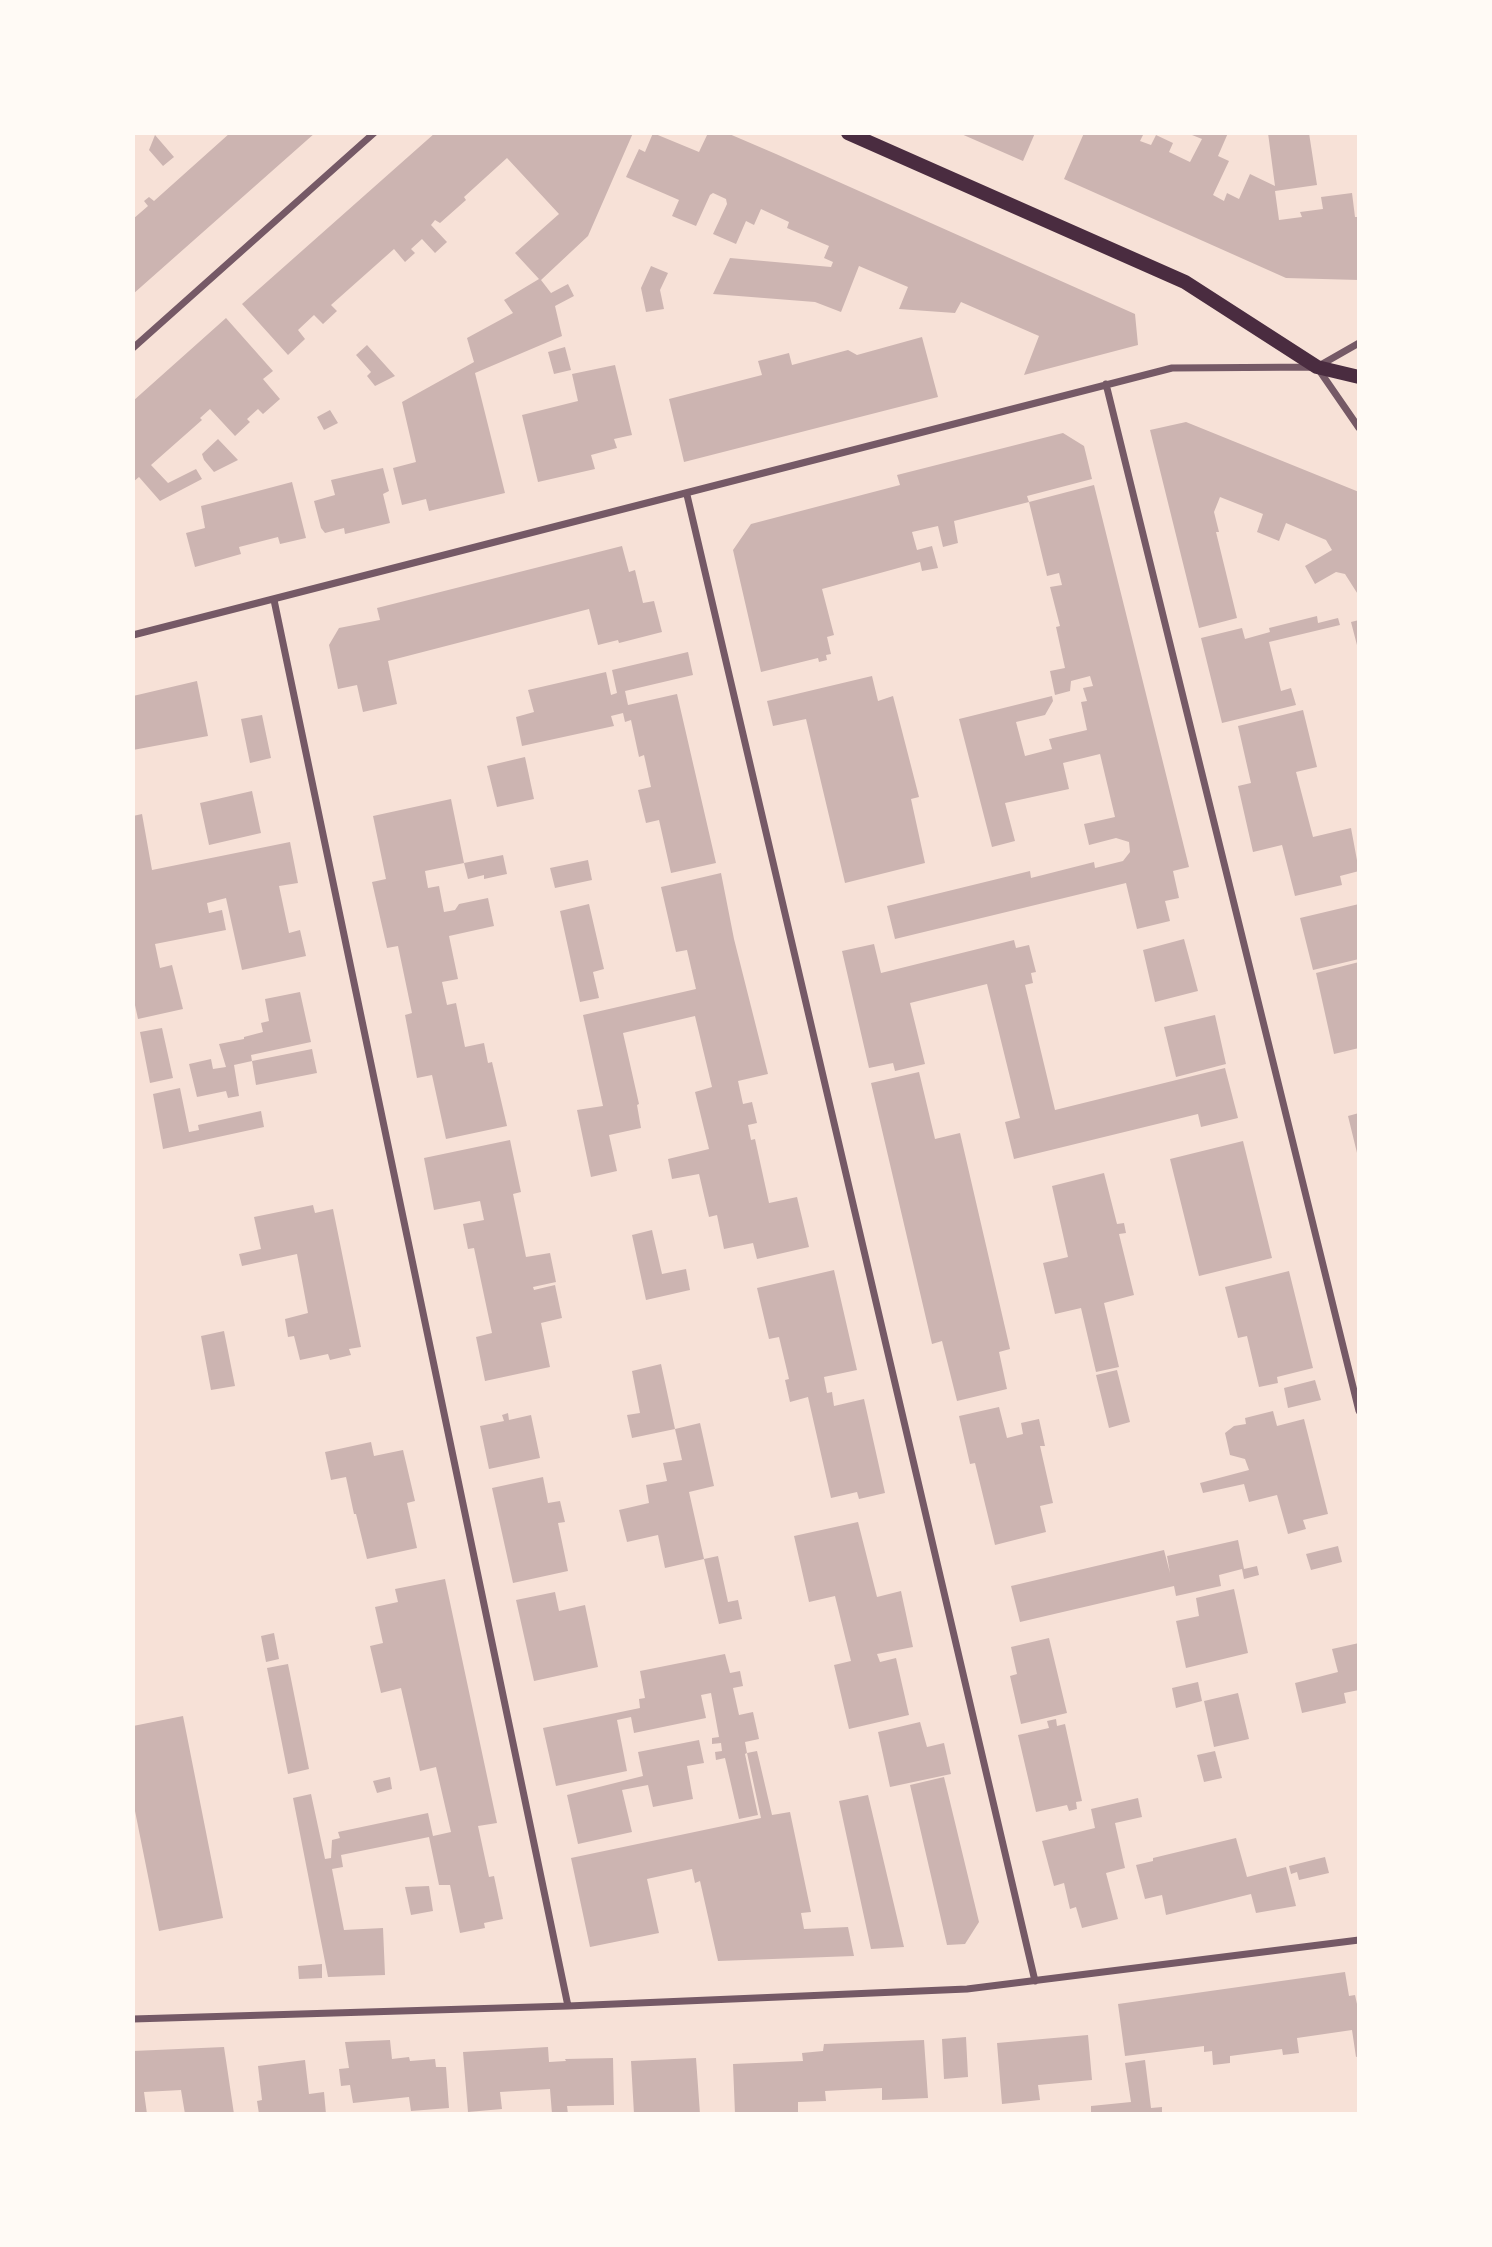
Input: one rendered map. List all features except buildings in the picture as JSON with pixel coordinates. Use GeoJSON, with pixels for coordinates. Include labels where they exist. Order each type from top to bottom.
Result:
{"type":"FeatureCollection","features":[{"type":"Feature","properties":{"kind":"main road"},"geometry":{"type":"LineString","coordinates":[[848,133],[1185,282],[1317,367],[1359,377]]}},
{"type":"Feature","properties":{"kind":"street"},"geometry":{"type":"LineString","coordinates":[[133,348],[373,133]]}},
{"type":"Feature","properties":{"kind":"street"},"geometry":{"type":"LineString","coordinates":[[133,635],[687,495],[1172,368],[1317,367],[1359,343]]}},
{"type":"Feature","properties":{"kind":"street"},"geometry":{"type":"LineString","coordinates":[[1317,367],[1359,428]]}},
{"type":"Feature","properties":{"kind":"street"},"geometry":{"type":"LineString","coordinates":[[1106,384],[1359,1411]]}},
{"type":"Feature","properties":{"kind":"street"},"geometry":{"type":"LineString","coordinates":[[687,495],[1035,1981]]}},
{"type":"Feature","properties":{"kind":"street"},"geometry":{"type":"LineString","coordinates":[[274,600],[568,2006]]}},
{"type":"Feature","properties":{"kind":"street"},"geometry":{"type":"LineString","coordinates":[[133,2019],[568,2006],[967,1989],[1359,1940]]}}]}
